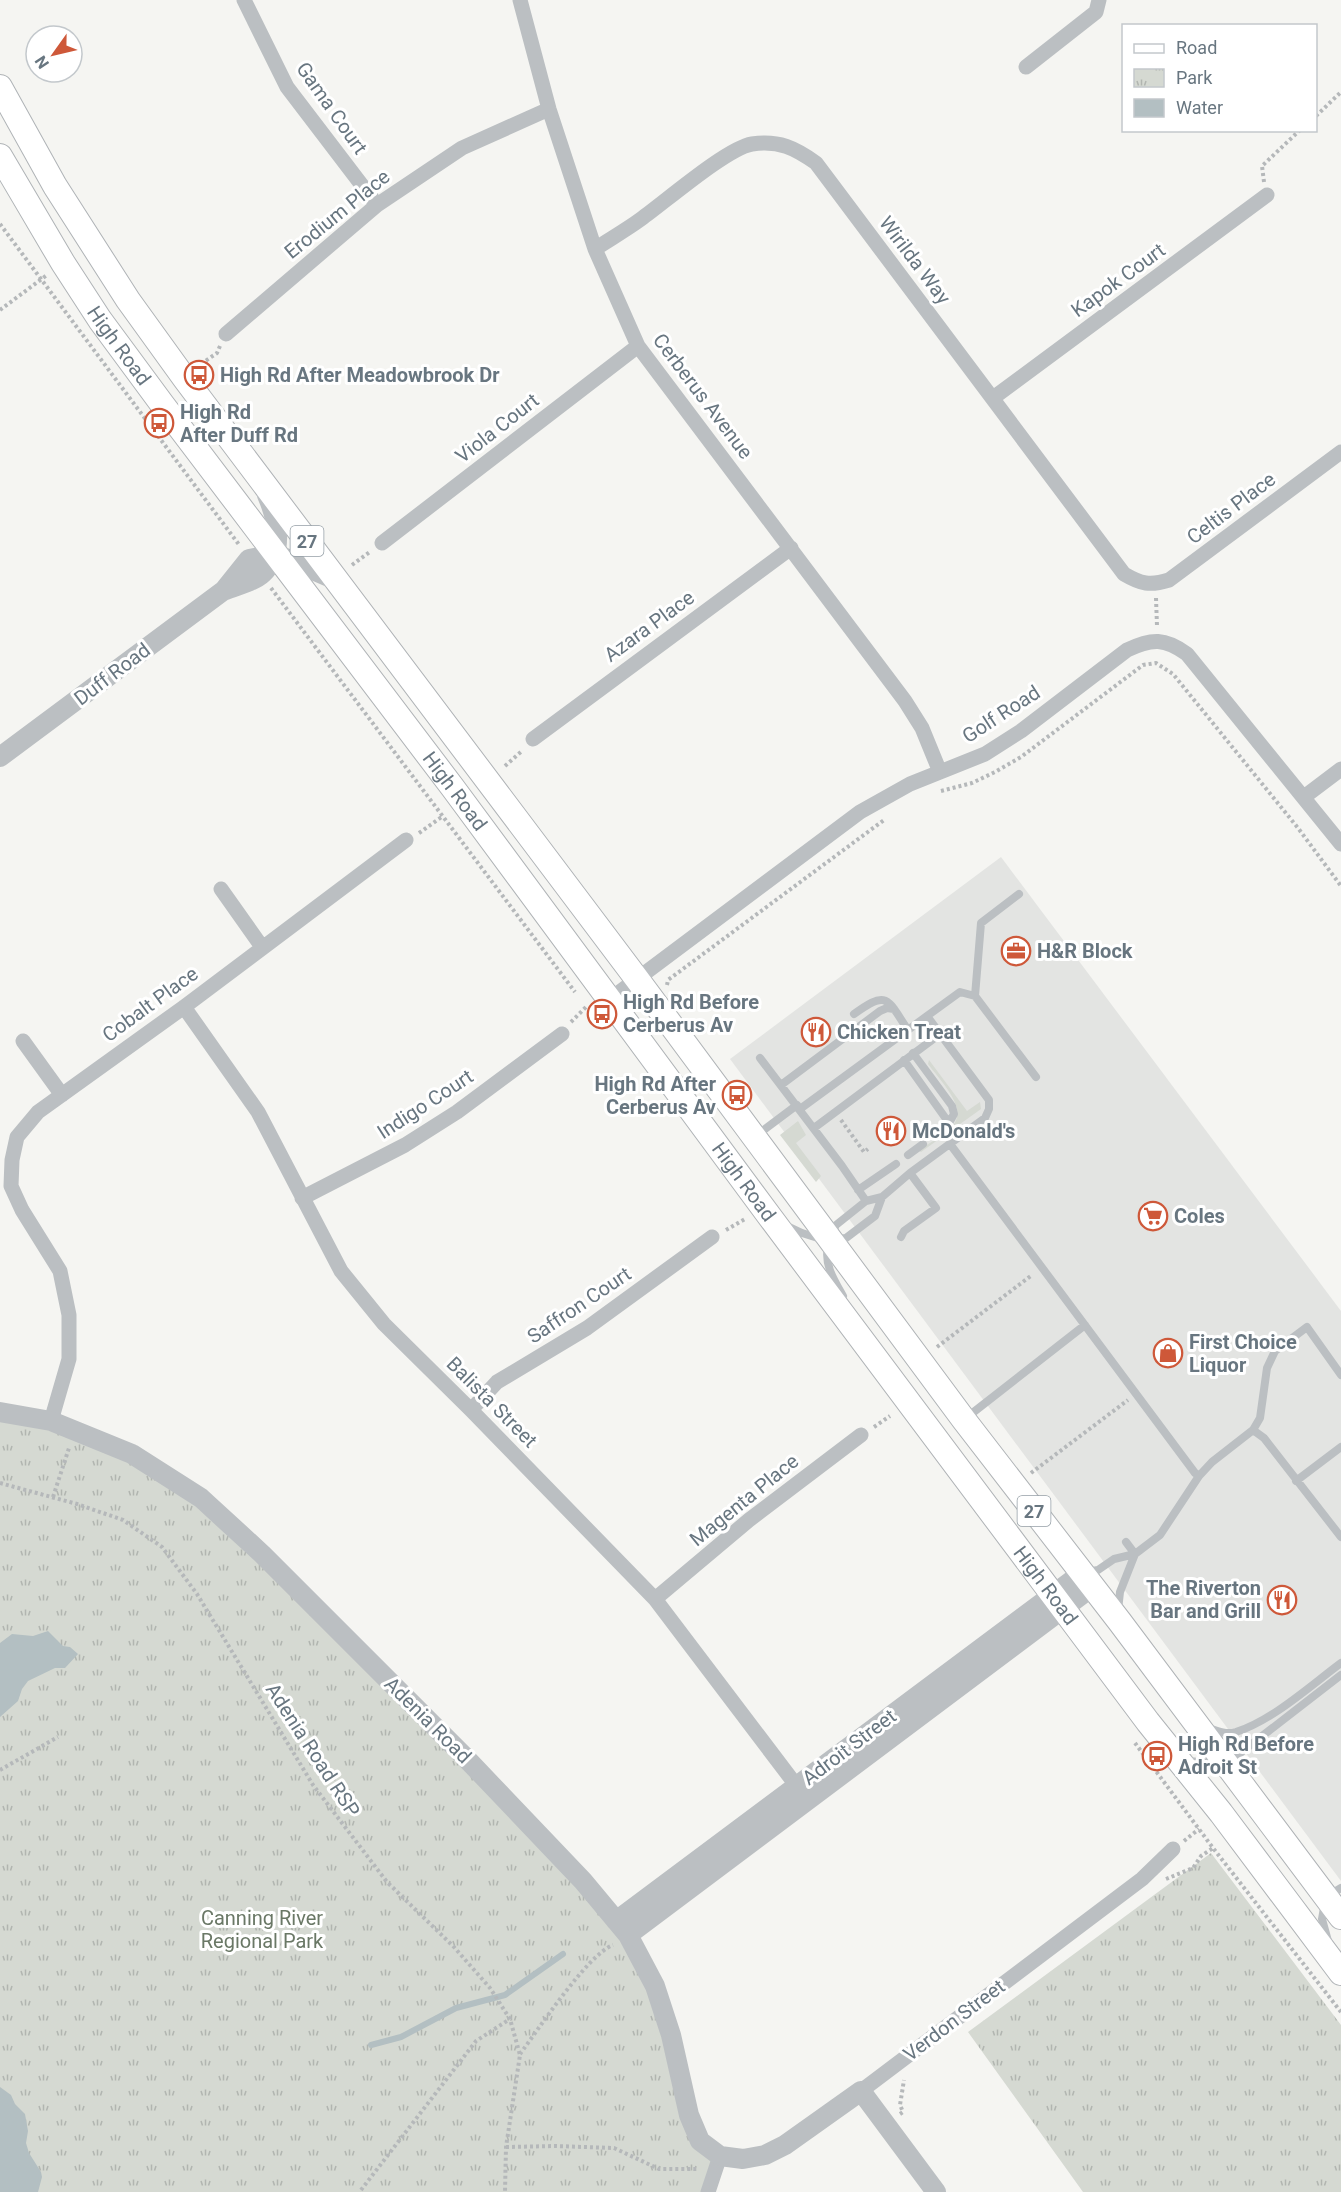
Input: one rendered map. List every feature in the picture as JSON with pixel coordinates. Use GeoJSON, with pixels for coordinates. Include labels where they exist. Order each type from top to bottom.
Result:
{"type":"FeatureCollection","features":[{"type":"Feature","properties":{"kind":"main road","name":"High Road"},"geometry":{"type":"LineString","coordinates":[[0,87],[55,186],[128,300],[262,481],[344,572],[753,1138],[1226,1764],[1333,1892],[1341,1917]]}},
{"type":"Feature","properties":{"kind":"main road","name":"High Road"},"geometry":{"type":"LineString","coordinates":[[0,156],[63,263],[100,320],[141,376],[453,788],[1057,1601],[1337,1968]]}},
{"type":"Feature","properties":{"kind":"street","name":"Gama Court"},"geometry":{"type":"LineString","coordinates":[[244,0],[287,87],[377,205]]}},
{"type":"Feature","properties":{"kind":"street","name":"Cerberus Avenue"},"geometry":{"type":"LineString","coordinates":[[520,0],[549,109],[595,249],[638,346],[905,701],[922,728],[940,772]]}},
{"type":"Feature","properties":{"kind":"street"},"geometry":{"type":"LineString","coordinates":[[1026,67],[1096,12],[1099,0]]}},
{"type":"Feature","properties":{"kind":"street","name":"Erodium Place"},"geometry":{"type":"LineString","coordinates":[[226,334],[377,205],[462,148],[549,109]]}},
{"type":"Feature","properties":{"kind":"street","name":"Wirilda Way"},"geometry":{"type":"LineString","coordinates":[[595,249],[640,220],[732,152],[751,144],[773,144],[796,148],[816,163],[1124,574],[1149,584]]}},
{"type":"Feature","properties":{"kind":"street","name":"Kapok Court"},"geometry":{"type":"LineString","coordinates":[[993,398],[1267,195]]}},
{"type":"Feature","properties":{"kind":"street","name":"Viola Court"},"geometry":{"type":"LineString","coordinates":[[382,543],[638,346]]}},
{"type":"Feature","properties":{"kind":"street","name":"Celtis Place"},"geometry":{"type":"LineString","coordinates":[[1149,584],[1169,580],[1341,452]]}},
{"type":"Feature","properties":{"kind":"street"},"geometry":{"type":"LineString","coordinates":[[261,575],[276,554],[278,538],[274,512],[262,481]]}},
{"type":"Feature","properties":{"kind":"street","name":"Azara Place"},"geometry":{"type":"LineString","coordinates":[[533,738],[791,548]]}},
{"type":"Feature","properties":{"kind":"street"},"geometry":{"type":"LineString","coordinates":[[249,559],[276,554],[344,572]]}},
{"type":"Feature","properties":{"kind":"street","name":"Duff Road"},"geometry":{"type":"LineString","coordinates":[[223,591],[249,559]]}},
{"type":"Feature","properties":{"kind":"street","name":"Duff Road"},"geometry":{"type":"LineString","coordinates":[[0,757],[223,591],[261,575]]}},
{"type":"Feature","properties":{"kind":"street","name":"Golf Road"},"geometry":{"type":"LineString","coordinates":[[609,1000],[860,812],[910,784],[985,754],[1021,731],[1127,650],[1143,642],[1157,641],[1173,644],[1187,654],[1341,844]]}},
{"type":"Feature","properties":{"kind":"street"},"geometry":{"type":"LineString","coordinates":[[1304,797],[1341,769]]}},
{"type":"Feature","properties":{"kind":"street","name":"Cobalt Place"},"geometry":{"type":"LineString","coordinates":[[51,1421],[69,1359],[69,1315],[60,1271],[22,1210],[11,1186],[12,1160],[17,1137],[38,1112],[184,1007],[406,840]]}},
{"type":"Feature","properties":{"kind":"street"},"geometry":{"type":"LineString","coordinates":[[221,889],[262,947]]}},
{"type":"Feature","properties":{"kind":"street","name":"Balista Street"},"geometry":{"type":"LineString","coordinates":[[184,1007],[258,1112],[341,1271],[384,1324],[655,1599],[802,1793]]}},
{"type":"Feature","properties":{"kind":"street","name":"Indigo Court"},"geometry":{"type":"LineString","coordinates":[[302,1198],[405,1145],[457,1112],[562,1035]]}},
{"type":"Feature","properties":{"kind":"street"},"geometry":{"type":"LineString","coordinates":[[23,1041],[62,1095]]}},
{"type":"Feature","properties":{"kind":"street","name":"Saffron Court"},"geometry":{"type":"LineString","coordinates":[[471,1410],[497,1382],[587,1328],[712,1237]]}},
{"type":"Feature","properties":{"kind":"street","name":"Adenia Road"},"geometry":{"type":"LineString","coordinates":[[0,1412],[51,1421],[132,1454],[201,1498],[262,1554],[463,1755],[583,1881],[622,1928],[655,1986],[671,2035],[689,2115],[700,2141],[720,2156]]}},
{"type":"Feature","properties":{"kind":"street","name":"Magenta Place"},"geometry":{"type":"LineString","coordinates":[[655,1599],[749,1521],[861,1436]]}},
{"type":"Feature","properties":{"kind":"street","name":"Adroit Street"},"geometry":{"type":"LineString","coordinates":[[622,1928],[1087,1580]]}},
{"type":"Feature","properties":{"kind":"street","name":"Verdon Street"},"geometry":{"type":"LineString","coordinates":[[720,2156],[743,2159],[765,2155],[785,2145],[861,2091],[1142,1879],[1173,1849]]}},
{"type":"Feature","properties":{"kind":"street"},"geometry":{"type":"LineString","coordinates":[[861,2091],[936,2192]]}},
{"type":"Feature","properties":{"kind":"street"},"geometry":{"type":"LineString","coordinates":[[708,2192],[720,2156]]}},
{"type":"Feature","properties":{"kind":"lane"},"geometry":{"type":"LineString","coordinates":[[975,996],[981,923],[1019,894]]}},
{"type":"Feature","properties":{"kind":"lane"},"geometry":{"type":"LineString","coordinates":[[753,1138],[960,992],[975,996],[1036,1077]]}},
{"type":"Feature","properties":{"kind":"lane"},"geometry":{"type":"LineString","coordinates":[[854,1014],[872,1001],[880,999],[894,1009],[908,1030]]}},
{"type":"Feature","properties":{"kind":"lane"},"geometry":{"type":"LineString","coordinates":[[782,1085],[880,1011],[887,1008],[894,1009]]}},
{"type":"Feature","properties":{"kind":"lane"},"geometry":{"type":"LineString","coordinates":[[845,1300],[830,1272],[826,1252],[836,1225],[866,1201],[882,1197],[910,1173],[986,1118],[989,1109],[989,1100],[927,1016]]}},
{"type":"Feature","properties":{"kind":"lane"},"geometry":{"type":"LineString","coordinates":[[814,1128],[940,1034]]}},
{"type":"Feature","properties":{"kind":"lane"},"geometry":{"type":"LineString","coordinates":[[913,1053],[952,1106],[954,1114],[949,1123],[934,1136]]}},
{"type":"Feature","properties":{"kind":"lane"},"geometry":{"type":"LineString","coordinates":[[760,1058],[866,1201]]}},
{"type":"Feature","properties":{"kind":"lane"},"geometry":{"type":"LineString","coordinates":[[904,1060],[949,1123]]}},
{"type":"Feature","properties":{"kind":"lane"},"geometry":{"type":"LineString","coordinates":[[908,1155],[923,1144]]}},
{"type":"Feature","properties":{"kind":"lane"},"geometry":{"type":"LineString","coordinates":[[950,1144],[1199,1476]]}},
{"type":"Feature","properties":{"kind":"lane"},"geometry":{"type":"LineString","coordinates":[[858,1190],[894,1165],[902,1180]]}},
{"type":"Feature","properties":{"kind":"lane"},"geometry":{"type":"LineString","coordinates":[[901,1237],[904,1231],[936,1208],[910,1173]]}},
{"type":"Feature","properties":{"kind":"lane"},"geometry":{"type":"LineString","coordinates":[[770,1217],[816,1238],[846,1238],[875,1216],[882,1197]]}},
{"type":"Feature","properties":{"kind":"lane"},"geometry":{"type":"LineString","coordinates":[[850,1309],[867,1346]]}},
{"type":"Feature","properties":{"kind":"lane"},"geometry":{"type":"LineString","coordinates":[[964,1420],[1085,1325]]}},
{"type":"Feature","properties":{"kind":"lane"},"geometry":{"type":"LineString","coordinates":[[1087,1580],[1114,1559],[1135,1554],[1160,1535],[1169,1516],[1199,1476],[1212,1462],[1253,1430],[1260,1418],[1267,1368],[1275,1351],[1307,1327],[1341,1375]]}},
{"type":"Feature","properties":{"kind":"lane"},"geometry":{"type":"LineString","coordinates":[[1253,1430],[1263,1438],[1296,1481],[1338,1525],[1341,1537]]}},
{"type":"Feature","properties":{"kind":"lane"},"geometry":{"type":"LineString","coordinates":[[1296,1481],[1341,1447]]}},
{"type":"Feature","properties":{"kind":"lane"},"geometry":{"type":"LineString","coordinates":[[1126,1542],[1135,1554]]}},
{"type":"Feature","properties":{"kind":"lane"},"geometry":{"type":"LineString","coordinates":[[1120,1622],[1118,1599],[1135,1554]]}},
{"type":"Feature","properties":{"kind":"lane"},"geometry":{"type":"LineString","coordinates":[[1196,1724],[1217,1731],[1235,1732],[1285,1705],[1341,1663]]}},
{"type":"Feature","properties":{"kind":"lane"},"geometry":{"type":"LineString","coordinates":[[1176,1758],[1194,1762],[1226,1764],[1341,1676]]}},
{"type":"Feature","properties":{"kind":"lane","name":"High Road"},"geometry":{"type":"LineString","coordinates":[[1333,1892],[1322,1919],[1337,1968]]}},
{"type":"Feature","properties":{"kind":"path"},"geometry":{"type":"LineString","coordinates":[[1317,115],[1341,92]]}},
{"type":"Feature","properties":{"kind":"path"},"geometry":{"type":"LineString","coordinates":[[1267,195],[1262,166],[1298,132]]}},
{"type":"Feature","properties":{"kind":"path"},"geometry":{"type":"LineString","coordinates":[[0,224],[249,559]]}},
{"type":"Feature","properties":{"kind":"path"},"geometry":{"type":"LineString","coordinates":[[0,310],[63,263]]}},
{"type":"Feature","properties":{"kind":"path"},"geometry":{"type":"LineString","coordinates":[[201,364],[217,353],[226,334]]}},
{"type":"Feature","properties":{"kind":"path"},"geometry":{"type":"LineString","coordinates":[[344,572],[382,543]]}},
{"type":"Feature","properties":{"kind":"path"},"geometry":{"type":"LineString","coordinates":[[261,575],[406,767]]}},
{"type":"Feature","properties":{"kind":"path"},"geometry":{"type":"LineString","coordinates":[[1149,584],[1158,630]]}},
{"type":"Feature","properties":{"kind":"path"},"geometry":{"type":"LineString","coordinates":[[931,794],[972,783],[995,772],[1057,731],[1143,665],[1156,663],[1173,674],[1298,828],[1341,886]]}},
{"type":"Feature","properties":{"kind":"path"},"geometry":{"type":"LineString","coordinates":[[505,766],[518,756],[533,738]]}},
{"type":"Feature","properties":{"kind":"path"},"geometry":{"type":"LineString","coordinates":[[406,840],[443,816]]}},
{"type":"Feature","properties":{"kind":"path"},"geometry":{"type":"LineString","coordinates":[[667,987],[668,980],[887,818]]}},
{"type":"Feature","properties":{"kind":"path"},"geometry":{"type":"LineString","coordinates":[[843,1119],[841,1120],[864,1152],[868,1149]]}},
{"type":"Feature","properties":{"kind":"path"},"geometry":{"type":"LineString","coordinates":[[712,1237],[745,1219]]}},
{"type":"Feature","properties":{"kind":"path"},"geometry":{"type":"LineString","coordinates":[[937,1347],[1042,1267]]}},
{"type":"Feature","properties":{"kind":"path"},"geometry":{"type":"LineString","coordinates":[[1031,1473],[1136,1394]]}},
{"type":"Feature","properties":{"kind":"path"},"geometry":{"type":"LineString","coordinates":[[53,1497],[74,1430]]}},
{"type":"Feature","properties":{"kind":"path","name":"Adenia Road RSP"},"geometry":{"type":"LineString","coordinates":[[0,1483],[53,1497],[123,1520],[162,1547],[196,1594],[313,1785],[387,1882],[453,1946],[490,1988],[510,2019],[519,2055],[506,2147],[505,2192]]}},
{"type":"Feature","properties":{"kind":"path"},"geometry":{"type":"LineString","coordinates":[[0,1770],[58,1737]]}},
{"type":"Feature","properties":{"kind":"path"},"geometry":{"type":"LineString","coordinates":[[1213,1848],[1341,2012]]}},
{"type":"Feature","properties":{"kind":"path"},"geometry":{"type":"LineString","coordinates":[[519,2055],[557,2002],[586,1968],[612,1944],[617,1952]]}},
{"type":"Feature","properties":{"kind":"path"},"geometry":{"type":"LineString","coordinates":[[361,2190],[476,2041],[510,2019]]}},
{"type":"Feature","properties":{"kind":"shaded area"},"geometry":{"type":"Polygon","coordinates":[[[1001,857],[1341,1311],[1341,1881],[730,1059],[1001,857]]]}},
{"type":"Feature","properties":{"kind":"green space"},"geometry":{"type":"Polygon","coordinates":[[[929,1060],[967,1111],[980,1102],[981,1109],[921,1152],[919,1151],[949,1129],[957,1118],[955,1102],[928,1064],[929,1060]]]}},
{"type":"Feature","properties":{"kind":"green space"},"geometry":{"type":"Polygon","coordinates":[[[798,1121],[806,1135],[796,1143],[821,1176],[816,1182],[780,1135],[798,1121]]]}},
{"type":"Feature","properties":{"kind":"green space","name":"Canning River Regional Park"},"geometry":{"type":"Polygon","coordinates":[[[0,1412],[121,1447],[210,1505],[606,1904],[646,1968],[714,2169],[711,2192],[0,2192],[0,1412]]]}},
{"type":"Feature","properties":{"kind":"green space"},"geometry":{"type":"Polygon","coordinates":[[[1211,1853],[1341,2025],[1341,2192],[1083,2192],[968,2032],[1211,1853]]]}},
{"type":"Feature","properties":{"kind":"water"},"geometry":{"type":"Polygon","coordinates":[[[48,1631],[63,1646],[70,1647],[78,1654],[65,1668],[55,1668],[28,1681],[18,1701],[0,1717],[0,1643],[12,1634],[33,1636],[48,1631]]]}},
{"type":"Feature","properties":{"kind":"water"},"geometry":{"type":"Polygon","coordinates":[[[0,2087],[11,2095],[15,2104],[25,2114],[28,2131],[26,2143],[42,2177],[38,2192],[0,2192],[0,2087]]]}},
{"type":"Feature","properties":{"kind":"waterway"},"geometry":{"type":"LineString","coordinates":[[371,2045],[401,2037],[456,2008],[505,1995],[563,1954]]}},
{"type":"Feature","properties":{"kind":"place","name":"High Rd After Meadowbrook Dr"},"geometry":{"type":"Point","coordinates":[199,375]}},
{"type":"Feature","properties":{"kind":"place","name":"High Rd After Duff Rd"},"geometry":{"type":"Point","coordinates":[159,423]}},
{"type":"Feature","properties":{"kind":"place","name":"H&R Block"},"geometry":{"type":"Point","coordinates":[1016,951]}},
{"type":"Feature","properties":{"kind":"place","name":"High Rd Before Cerberus Av"},"geometry":{"type":"Point","coordinates":[602,1014]}},
{"type":"Feature","properties":{"kind":"place","name":"Chicken Treat"},"geometry":{"type":"Point","coordinates":[816,1032]}},
{"type":"Feature","properties":{"kind":"place","name":"High Rd After Cerberus Av"},"geometry":{"type":"Point","coordinates":[737,1095]}},
{"type":"Feature","properties":{"kind":"place","name":"McDonald's"},"geometry":{"type":"Point","coordinates":[891,1131]}},
{"type":"Feature","properties":{"kind":"place","name":"Coles"},"geometry":{"type":"Point","coordinates":[1153,1216]}},
{"type":"Feature","properties":{"kind":"place","name":"First Choice Liquor"},"geometry":{"type":"Point","coordinates":[1168,1353]}},
{"type":"Feature","properties":{"kind":"place","name":"The Riverton Bar and Grill"},"geometry":{"type":"Point","coordinates":[1282,1600]}},
{"type":"Feature","properties":{"kind":"place","name":"High Rd Before Adroit St"},"geometry":{"type":"Point","coordinates":[1157,1756]}}]}
